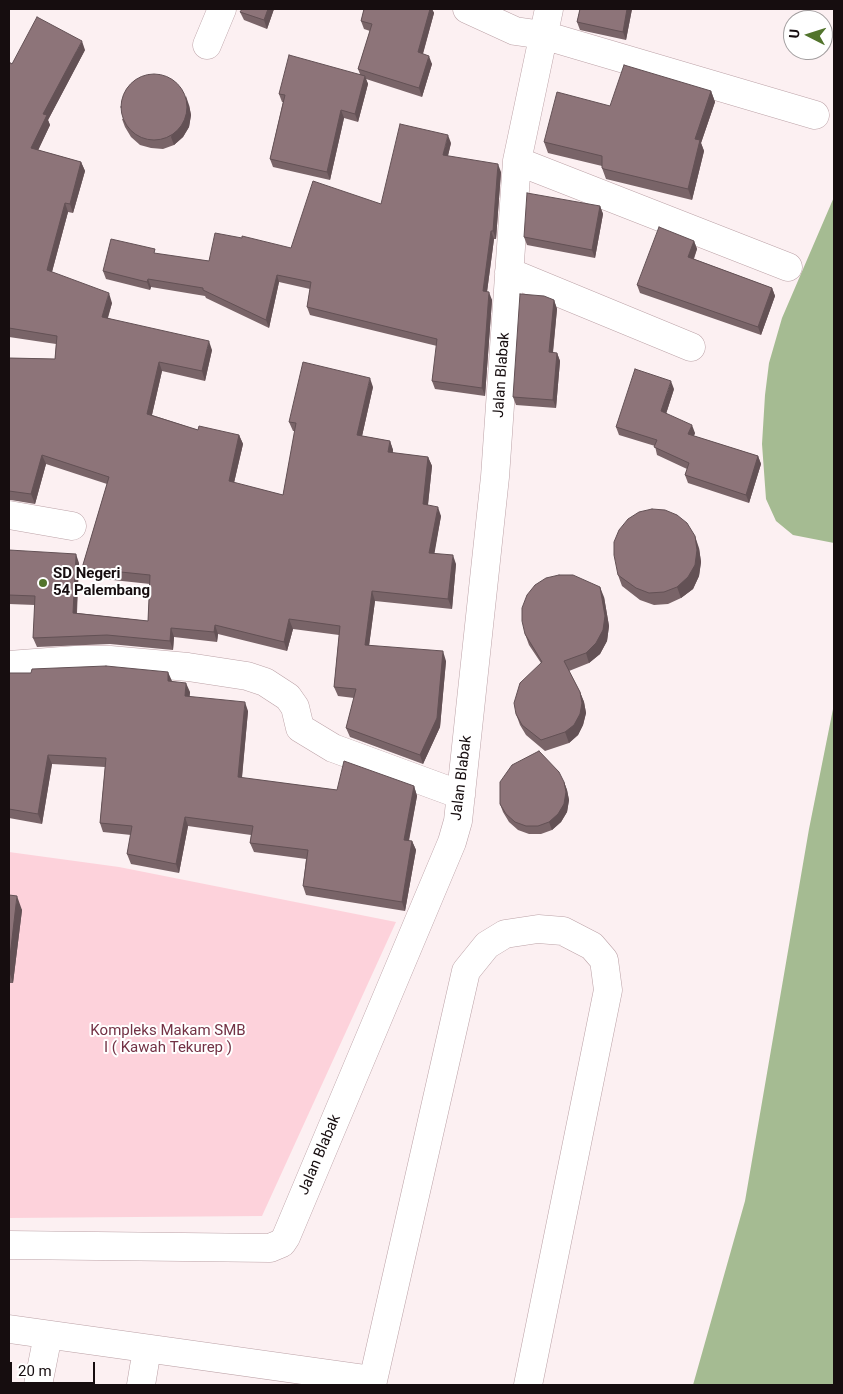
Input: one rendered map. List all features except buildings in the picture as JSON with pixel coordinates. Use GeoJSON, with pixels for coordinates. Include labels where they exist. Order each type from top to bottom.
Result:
{"type":"FeatureCollection","features":[{"type":"Feature","properties":{"kind":"street"},"geometry":{"type":"LineString","coordinates":[[207,45],[222,9]]}},
{"type":"Feature","properties":{"kind":"street"},"geometry":{"type":"LineString","coordinates":[[466,9],[515,31],[543,35],[815,115]]}},
{"type":"Feature","properties":{"kind":"street","name":"Jalan Blabak"},"geometry":{"type":"LineString","coordinates":[[9,1245],[270,1248],[282,1243],[452,842],[458,821],[495,477],[517,161],[548,9]]}},
{"type":"Feature","properties":{"kind":"street"},"geometry":{"type":"LineString","coordinates":[[517,161],[788,267]]}},
{"type":"Feature","properties":{"kind":"street"},"geometry":{"type":"LineString","coordinates":[[509,272],[691,347]]}},
{"type":"Feature","properties":{"kind":"street"},"geometry":{"type":"LineString","coordinates":[[9,515],[72,526]]}},
{"type":"Feature","properties":{"kind":"street"},"geometry":{"type":"LineString","coordinates":[[9,665],[75,660],[110,660],[188,667],[247,676],[278,688],[295,707],[300,728],[333,748],[461,795]]}},
{"type":"Feature","properties":{"kind":"street"},"geometry":{"type":"LineString","coordinates":[[9,1329],[372,1383],[466,971],[486,945],[505,934],[538,929],[563,931],[592,946],[604,960],[608,990],[528,1385]]}},
{"type":"Feature","properties":{"kind":"street"},"geometry":{"type":"LineString","coordinates":[[38,1385],[48,1335]]}},
{"type":"Feature","properties":{"kind":"street"},"geometry":{"type":"LineString","coordinates":[[141,1385],[147,1349]]}},
{"type":"Feature","properties":{"kind":"green space","name":"Kompleks Makam SMB I ( Kawah Tekurep )"},"geometry":{"type":"Polygon","coordinates":[[[9,852],[119,867],[396,922],[262,1216],[9,1218],[9,852]]]}},
{"type":"Feature","properties":{"kind":"shaded area"},"geometry":{"type":"Polygon","coordinates":[[[834,197],[834,543],[793,535],[776,521],[766,499],[762,444],[769,363],[782,318],[834,197]]]}},
{"type":"Feature","properties":{"kind":"shaded area"},"geometry":{"type":"Polygon","coordinates":[[[834,704],[834,1385],[693,1385],[745,1201],[809,829],[834,704]]]}},
{"type":"Feature","properties":{"kind":"place","name":"SD Negeri 54 Palembang"},"geometry":{"type":"Point","coordinates":[43,583]}}]}
